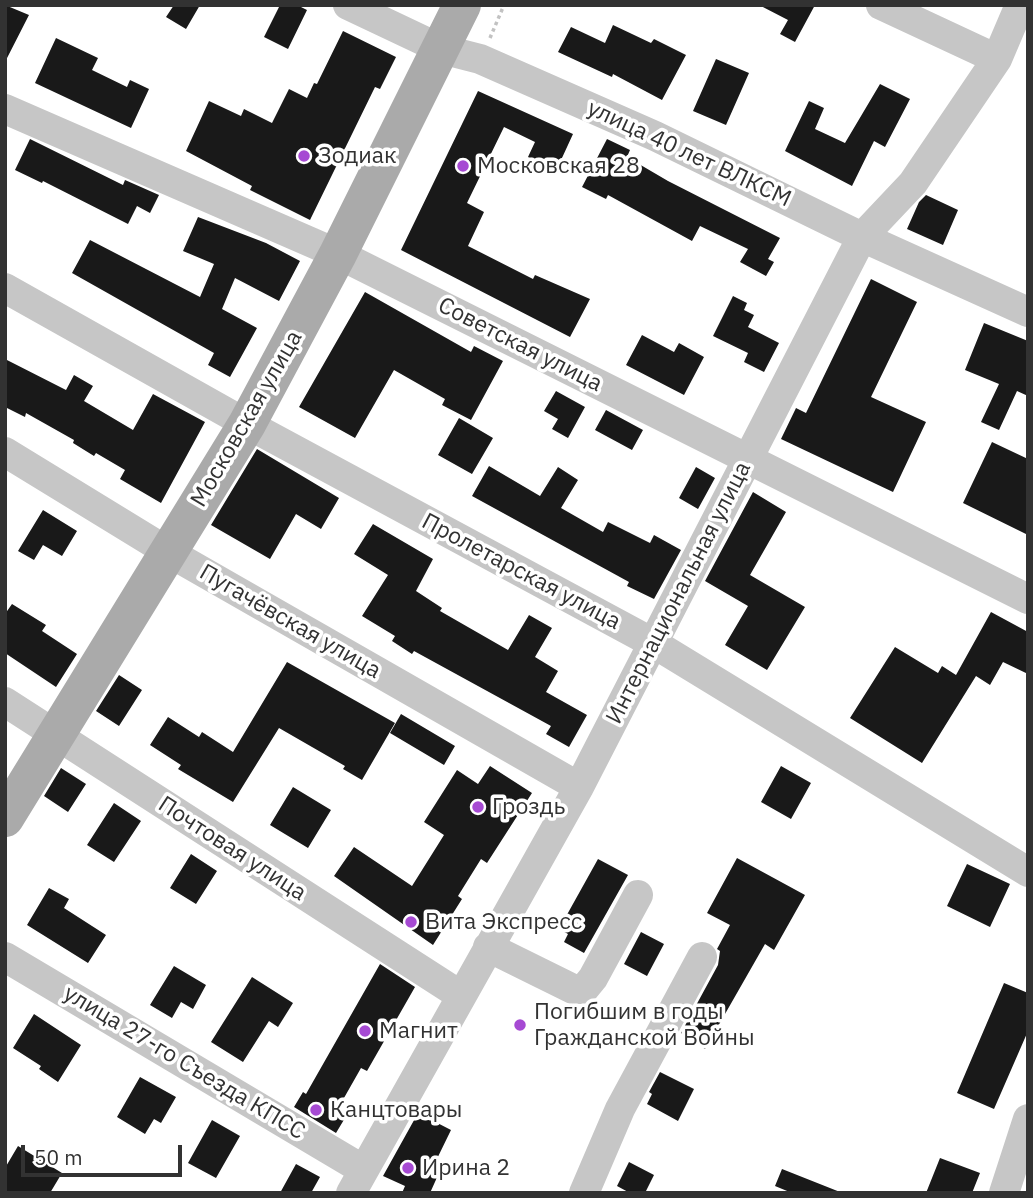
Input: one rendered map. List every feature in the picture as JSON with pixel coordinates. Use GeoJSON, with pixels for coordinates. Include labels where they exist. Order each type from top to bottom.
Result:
{"type":"FeatureCollection","features":[{"type":"Feature","properties":{"kind":"main road","name":"Московская улица"},"geometry":{"type":"LineString","coordinates":[[5,818],[247,424],[338,254],[462,5]]}},
{"type":"Feature","properties":{"kind":"street","name":"улица 40 лет ВЛКСМ"},"geometry":{"type":"LineString","coordinates":[[348,5],[441,49],[480,59],[655,136],[862,237],[1028,312]]}},
{"type":"Feature","properties":{"kind":"street"},"geometry":{"type":"LineString","coordinates":[[881,5],[997,60]]}},
{"type":"Feature","properties":{"kind":"street","name":"Интернациональная улица"},"geometry":{"type":"LineString","coordinates":[[357,1181],[579,787],[862,237],[913,183],[997,60],[1020,5]]}},
{"type":"Feature","properties":{"kind":"street","name":"Советская улица"},"geometry":{"type":"LineString","coordinates":[[5,109],[338,254],[1028,599]]}},
{"type":"Feature","properties":{"kind":"street","name":"Пролетарская улица"},"geometry":{"type":"LineString","coordinates":[[5,288],[247,424],[653,643],[1028,872]]}},
{"type":"Feature","properties":{"kind":"street","name":"Пугачёвская улица"},"geometry":{"type":"LineString","coordinates":[[5,452],[170,553],[579,787]]}},
{"type":"Feature","properties":{"kind":"street","name":"Почтовая улица"},"geometry":{"type":"LineString","coordinates":[[5,702],[460,995]]}},
{"type":"Feature","properties":{"kind":"street"},"geometry":{"type":"LineString","coordinates":[[488,947],[573,989],[584,989],[593,978],[638,895]]}},
{"type":"Feature","properties":{"kind":"street","name":"улица 27-го Съезда КПСС"},"geometry":{"type":"LineString","coordinates":[[5,957],[357,1181]]}},
{"type":"Feature","properties":{"kind":"street"},"geometry":{"type":"LineString","coordinates":[[584,1193],[620,1109],[702,957]]}},
{"type":"Feature","properties":{"kind":"street"},"geometry":{"type":"LineString","coordinates":[[1004,1193],[1028,1119]]}},
{"type":"Feature","properties":{"kind":"path"},"geometry":{"type":"LineString","coordinates":[[480,59],[504,5]]}},
{"type":"Feature","properties":{"kind":"building"},"geometry":{"type":"Polygon","coordinates":[[[5,5],[29,15],[5,62],[5,5]]]}},
{"type":"Feature","properties":{"kind":"building"},"geometry":{"type":"Polygon","coordinates":[[[174,5],[200,5],[186,29],[166,17],[174,5]]]}},
{"type":"Feature","properties":{"kind":"building"},"geometry":{"type":"Polygon","coordinates":[[[280,5],[297,5],[307,10],[288,49],[264,37],[280,5]]]}},
{"type":"Feature","properties":{"kind":"building"},"geometry":{"type":"Polygon","coordinates":[[[759,5],[815,5],[795,42],[780,34],[788,20],[759,5]]]}},
{"type":"Feature","properties":{"kind":"building"},"geometry":{"type":"Polygon","coordinates":[[[613,25],[651,43],[654,39],[686,55],[662,100],[613,74],[612,77],[558,52],[571,27],[605,43],[613,25]]]}},
{"type":"Feature","properties":{"kind":"building"},"geometry":{"type":"Polygon","coordinates":[[[343,31],[396,57],[380,89],[375,87],[310,220],[250,190],[252,186],[186,151],[209,101],[241,116],[244,109],[272,123],[289,89],[307,98],[314,83],[317,84],[343,31]]]}},
{"type":"Feature","properties":{"kind":"building"},"geometry":{"type":"Polygon","coordinates":[[[56,38],[98,58],[92,70],[127,87],[130,80],[149,89],[131,128],[35,83],[56,38]]]}},
{"type":"Feature","properties":{"kind":"building"},"geometry":{"type":"Polygon","coordinates":[[[716,59],[749,73],[726,125],[693,111],[716,59]]]}},
{"type":"Feature","properties":{"kind":"building"},"geometry":{"type":"Polygon","coordinates":[[[880,84],[910,99],[885,147],[874,141],[852,186],[785,151],[809,101],[824,108],[815,129],[845,143],[880,84]]]}},
{"type":"Feature","properties":{"kind":"building"},"geometry":{"type":"Polygon","coordinates":[[[478,91],[573,134],[556,171],[528,157],[535,142],[504,127],[467,203],[484,212],[468,246],[533,279],[535,275],[590,299],[570,337],[401,250],[478,91]]]}},
{"type":"Feature","properties":{"kind":"building"},"geometry":{"type":"Polygon","coordinates":[[[30,139],[123,185],[125,180],[159,195],[150,213],[137,206],[128,224],[43,181],[42,183],[15,170],[30,139]]]}},
{"type":"Feature","properties":{"kind":"building"},"geometry":{"type":"Polygon","coordinates":[[[607,139],[630,150],[627,157],[668,181],[780,238],[768,259],[774,262],[766,276],[740,262],[748,249],[700,226],[692,241],[608,195],[606,199],[582,187],[607,139]]]}},
{"type":"Feature","properties":{"kind":"building"},"geometry":{"type":"Polygon","coordinates":[[[926,195],[958,210],[943,245],[907,229],[919,202],[926,195]]]}},
{"type":"Feature","properties":{"kind":"building"},"geometry":{"type":"Polygon","coordinates":[[[198,217],[266,243],[300,261],[279,301],[235,278],[222,309],[257,328],[230,377],[208,365],[214,353],[72,273],[90,240],[200,297],[214,264],[183,251],[198,217]]]}},
{"type":"Feature","properties":{"kind":"building"},"geometry":{"type":"Polygon","coordinates":[[[871,279],[917,302],[871,397],[926,422],[893,492],[781,439],[796,408],[806,413],[871,279]]]}},
{"type":"Feature","properties":{"kind":"building"},"geometry":{"type":"Polygon","coordinates":[[[365,292],[471,352],[474,346],[503,361],[471,420],[442,405],[445,399],[394,370],[355,438],[299,407],[365,292]]]}},
{"type":"Feature","properties":{"kind":"building"},"geometry":{"type":"Polygon","coordinates":[[[733,296],[747,303],[744,310],[754,315],[748,327],[779,343],[764,372],[744,362],[748,353],[713,336],[733,296]]]}},
{"type":"Feature","properties":{"kind":"building"},"geometry":{"type":"Polygon","coordinates":[[[984,323],[1028,341],[1028,396],[1017,391],[999,430],[981,422],[999,384],[965,370],[984,323]]]}},
{"type":"Feature","properties":{"kind":"building"},"geometry":{"type":"Polygon","coordinates":[[[642,335],[674,352],[679,343],[704,357],[684,395],[626,365],[642,335]]]}},
{"type":"Feature","properties":{"kind":"building"},"geometry":{"type":"Polygon","coordinates":[[[5,359],[66,390],[74,375],[93,386],[84,401],[133,430],[153,394],[205,422],[161,503],[120,479],[125,470],[96,453],[94,456],[73,443],[74,440],[26,413],[25,417],[5,407],[5,359]]]}},
{"type":"Feature","properties":{"kind":"building"},"geometry":{"type":"Polygon","coordinates":[[[556,391],[585,407],[568,438],[552,429],[558,419],[544,411],[556,391]]]}},
{"type":"Feature","properties":{"kind":"building"},"geometry":{"type":"Polygon","coordinates":[[[606,410],[643,430],[632,450],[595,430],[606,410]]]}},
{"type":"Feature","properties":{"kind":"building"},"geometry":{"type":"Polygon","coordinates":[[[459,418],[493,438],[472,474],[438,455],[459,418]]]}},
{"type":"Feature","properties":{"kind":"building"},"geometry":{"type":"Polygon","coordinates":[[[992,442],[1028,459],[1028,535],[963,503],[992,442]]]}},
{"type":"Feature","properties":{"kind":"building"},"geometry":{"type":"Polygon","coordinates":[[[257,449],[339,498],[321,529],[296,514],[270,559],[211,525],[257,449]]]}},
{"type":"Feature","properties":{"kind":"building"},"geometry":{"type":"Polygon","coordinates":[[[489,466],[540,496],[558,467],[578,480],[561,508],[603,532],[608,522],[650,543],[654,535],[681,550],[654,599],[627,586],[629,582],[472,496],[489,466]]]}},
{"type":"Feature","properties":{"kind":"building"},"geometry":{"type":"Polygon","coordinates":[[[696,467],[715,478],[698,509],[679,498],[696,467]]]}},
{"type":"Feature","properties":{"kind":"building"},"geometry":{"type":"Polygon","coordinates":[[[753,492],[786,512],[750,575],[805,607],[767,670],[725,645],[748,606],[705,581],[753,492]]]}},
{"type":"Feature","properties":{"kind":"building"},"geometry":{"type":"Polygon","coordinates":[[[43,510],[77,531],[62,556],[43,545],[34,560],[18,551],[43,510]]]}},
{"type":"Feature","properties":{"kind":"building"},"geometry":{"type":"Polygon","coordinates":[[[373,524],[433,559],[416,591],[442,608],[440,611],[508,650],[529,615],[552,628],[535,657],[558,671],[546,692],[587,715],[569,747],[546,734],[551,726],[414,651],[412,654],[392,641],[395,636],[362,616],[388,575],[354,554],[373,524]]]}},
{"type":"Feature","properties":{"kind":"building"},"geometry":{"type":"Polygon","coordinates":[[[12,604],[46,625],[42,631],[77,654],[56,687],[5,653],[5,614],[12,604]]]}},
{"type":"Feature","properties":{"kind":"building"},"geometry":{"type":"Polygon","coordinates":[[[991,612],[1028,632],[1028,674],[1003,662],[990,685],[976,676],[922,763],[850,718],[895,647],[938,673],[942,666],[956,675],[991,612]]]}},
{"type":"Feature","properties":{"kind":"building"},"geometry":{"type":"Polygon","coordinates":[[[287,662],[395,723],[362,780],[343,769],[345,766],[279,728],[233,802],[178,769],[181,765],[150,745],[168,717],[199,737],[202,732],[233,752],[287,662]]]}},
{"type":"Feature","properties":{"kind":"building"},"geometry":{"type":"Polygon","coordinates":[[[119,675],[142,690],[119,726],[96,711],[119,675]]]}},
{"type":"Feature","properties":{"kind":"building"},"geometry":{"type":"Polygon","coordinates":[[[401,714],[455,746],[444,765],[390,733],[401,714]]]}},
{"type":"Feature","properties":{"kind":"building"},"geometry":{"type":"Polygon","coordinates":[[[490,766],[532,793],[487,863],[481,859],[458,896],[462,899],[433,945],[334,876],[354,847],[412,886],[444,835],[424,822],[457,770],[478,784],[490,766]]]}},
{"type":"Feature","properties":{"kind":"building"},"geometry":{"type":"Polygon","coordinates":[[[781,766],[811,783],[791,819],[761,802],[781,766]]]}},
{"type":"Feature","properties":{"kind":"building"},"geometry":{"type":"Polygon","coordinates":[[[61,768],[86,784],[68,812],[44,796],[61,768]]]}},
{"type":"Feature","properties":{"kind":"building"},"geometry":{"type":"Polygon","coordinates":[[[293,787],[331,810],[308,848],[270,825],[293,787]]]}},
{"type":"Feature","properties":{"kind":"building"},"geometry":{"type":"Polygon","coordinates":[[[114,803],[141,821],[114,862],[87,845],[114,803]]]}},
{"type":"Feature","properties":{"kind":"building"},"geometry":{"type":"Polygon","coordinates":[[[191,854],[217,871],[196,904],[170,888],[191,854]]]}},
{"type":"Feature","properties":{"kind":"building"},"geometry":{"type":"Polygon","coordinates":[[[737,858],[805,895],[774,950],[765,944],[705,1049],[681,1033],[718,965],[720,951],[717,949],[730,925],[707,913],[737,858]]]}},
{"type":"Feature","properties":{"kind":"building"},"geometry":{"type":"Polygon","coordinates":[[[598,859],[628,875],[584,953],[564,942],[568,934],[559,929],[598,859]]]}},
{"type":"Feature","properties":{"kind":"building"},"geometry":{"type":"Polygon","coordinates":[[[967,864],[1010,884],[990,927],[947,906],[967,864]]]}},
{"type":"Feature","properties":{"kind":"building"},"geometry":{"type":"Polygon","coordinates":[[[49,888],[69,899],[64,908],[106,935],[88,963],[27,925],[49,888]]]}},
{"type":"Feature","properties":{"kind":"building"},"geometry":{"type":"Polygon","coordinates":[[[641,932],[664,944],[647,976],[624,964],[641,932]]]}},
{"type":"Feature","properties":{"kind":"building","name":"Магнит"},"geometry":{"type":"Polygon","coordinates":[[[380,964],[415,987],[367,1071],[361,1068],[336,1112],[345,1118],[336,1133],[294,1107],[303,1092],[306,1094],[380,964]]]}},
{"type":"Feature","properties":{"kind":"building"},"geometry":{"type":"Polygon","coordinates":[[[174,966],[206,985],[193,1009],[181,1002],[172,1018],[150,1005],[174,966]]]}},
{"type":"Feature","properties":{"kind":"building"},"geometry":{"type":"Polygon","coordinates":[[[252,977],[293,1003],[278,1027],[269,1021],[243,1062],[211,1042],[252,977]]]}},
{"type":"Feature","properties":{"kind":"building"},"geometry":{"type":"Polygon","coordinates":[[[1004,983],[1028,993],[1028,1031],[994,1109],[957,1093],[1004,983]]]}},
{"type":"Feature","properties":{"kind":"building"},"geometry":{"type":"Polygon","coordinates":[[[34,1014],[81,1045],[58,1082],[39,1069],[41,1066],[13,1048],[34,1014]]]}},
{"type":"Feature","properties":{"kind":"building"},"geometry":{"type":"Polygon","coordinates":[[[660,1072],[694,1089],[678,1121],[647,1104],[652,1094],[649,1092],[660,1072]]]}},
{"type":"Feature","properties":{"kind":"building"},"geometry":{"type":"Polygon","coordinates":[[[140,1077],[176,1097],[161,1123],[154,1119],[145,1134],[117,1117],[140,1077]]]}},
{"type":"Feature","properties":{"kind":"building"},"geometry":{"type":"Polygon","coordinates":[[[418,1113],[451,1130],[432,1169],[439,1173],[430,1193],[402,1193],[405,1186],[383,1176],[418,1113]]]}},
{"type":"Feature","properties":{"kind":"building"},"geometry":{"type":"Polygon","coordinates":[[[212,1120],[240,1136],[216,1178],[188,1163],[212,1120]]]}},
{"type":"Feature","properties":{"kind":"building"},"geometry":{"type":"Polygon","coordinates":[[[18,1146],[62,1173],[50,1193],[5,1193],[5,1168],[18,1146]]]}},
{"type":"Feature","properties":{"kind":"building"},"geometry":{"type":"Polygon","coordinates":[[[940,1158],[980,1173],[972,1193],[926,1193],[940,1158]]]}},
{"type":"Feature","properties":{"kind":"building"},"geometry":{"type":"Polygon","coordinates":[[[629,1162],[654,1175],[645,1193],[630,1193],[617,1186],[629,1162]]]}},
{"type":"Feature","properties":{"kind":"building"},"geometry":{"type":"Polygon","coordinates":[[[296,1164],[320,1177],[311,1193],[280,1193],[296,1164]]]}},
{"type":"Feature","properties":{"kind":"building"},"geometry":{"type":"Polygon","coordinates":[[[782,1169],[840,1193],[792,1193],[775,1186],[782,1169]]]}},
{"type":"Feature","properties":{"kind":"place","name":"Зодиак"},"geometry":{"type":"Point","coordinates":[304,156]}},
{"type":"Feature","properties":{"kind":"place","name":"Московская 28"},"geometry":{"type":"Point","coordinates":[463,166]}},
{"type":"Feature","properties":{"kind":"place","name":"Гроздь"},"geometry":{"type":"Point","coordinates":[478,807]}},
{"type":"Feature","properties":{"kind":"place","name":"Вита Экспресс"},"geometry":{"type":"Point","coordinates":[411,922]}},
{"type":"Feature","properties":{"kind":"place","name":"Погибшим в годы Гражданской Войны"},"geometry":{"type":"Point","coordinates":[520,1025]}},
{"type":"Feature","properties":{"kind":"place","name":"Магнит"},"geometry":{"type":"Point","coordinates":[365,1031]}},
{"type":"Feature","properties":{"kind":"place","name":"Канцтовары"},"geometry":{"type":"Point","coordinates":[316,1110]}},
{"type":"Feature","properties":{"kind":"place","name":"Ирина 2"},"geometry":{"type":"Point","coordinates":[408,1168]}}]}
